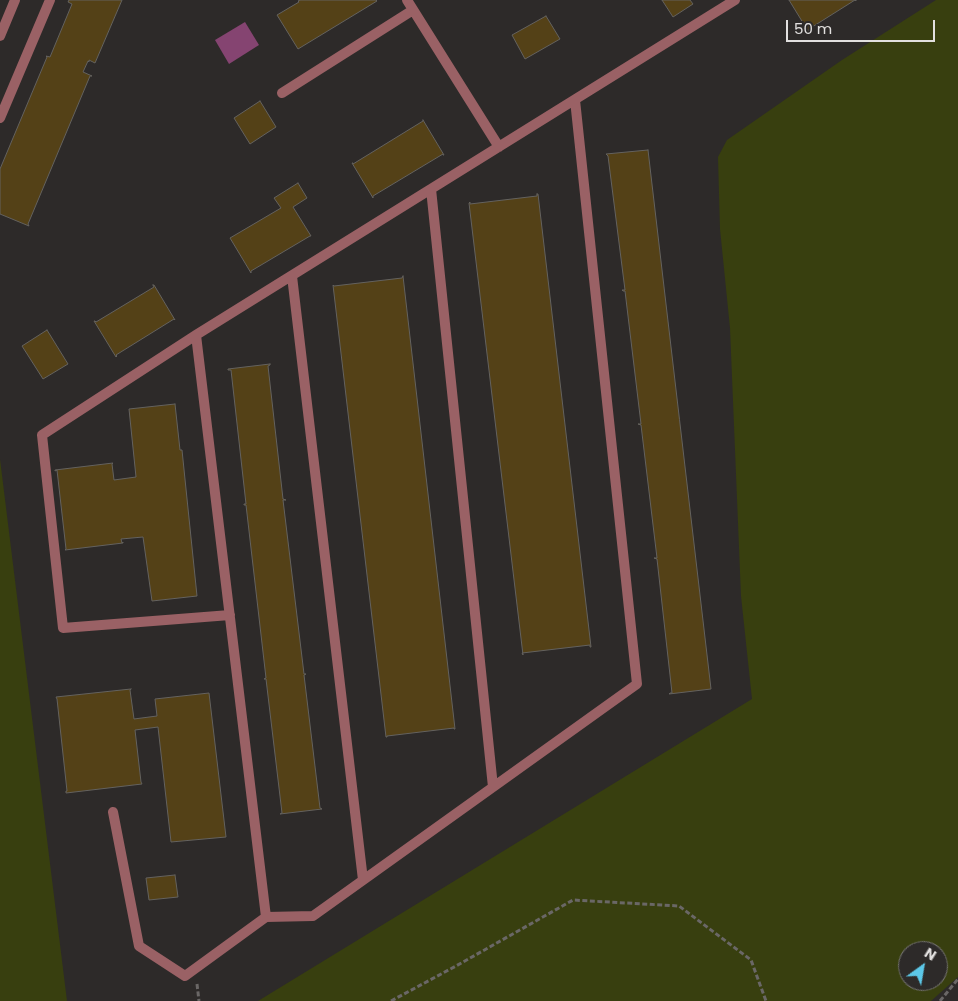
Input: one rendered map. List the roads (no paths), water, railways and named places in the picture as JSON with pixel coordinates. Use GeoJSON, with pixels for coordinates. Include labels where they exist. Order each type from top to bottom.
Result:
{"type":"FeatureCollection","features":[{"type":"Feature","properties":{"kind":"lane"},"geometry":{"type":"LineString","coordinates":[[0,36],[16,0]]}},
{"type":"Feature","properties":{"kind":"lane"},"geometry":{"type":"LineString","coordinates":[[0,118],[50,0]]}},
{"type":"Feature","properties":{"kind":"lane"},"geometry":{"type":"LineString","coordinates":[[407,0],[499,147]]}},
{"type":"Feature","properties":{"kind":"lane"},"geometry":{"type":"LineString","coordinates":[[230,615],[63,628],[42,435],[196,335],[735,0]]}},
{"type":"Feature","properties":{"kind":"lane"},"geometry":{"type":"LineString","coordinates":[[282,93],[413,10]]}},
{"type":"Feature","properties":{"kind":"lane"},"geometry":{"type":"LineString","coordinates":[[113,812],[139,946],[185,976],[266,917],[313,916],[637,684],[574,100]]}},
{"type":"Feature","properties":{"kind":"lane"},"geometry":{"type":"LineString","coordinates":[[431,189],[493,787]]}},
{"type":"Feature","properties":{"kind":"lane"},"geometry":{"type":"LineString","coordinates":[[292,276],[363,880]]}},
{"type":"Feature","properties":{"kind":"lane"},"geometry":{"type":"LineString","coordinates":[[196,335],[266,917]]}}]}
